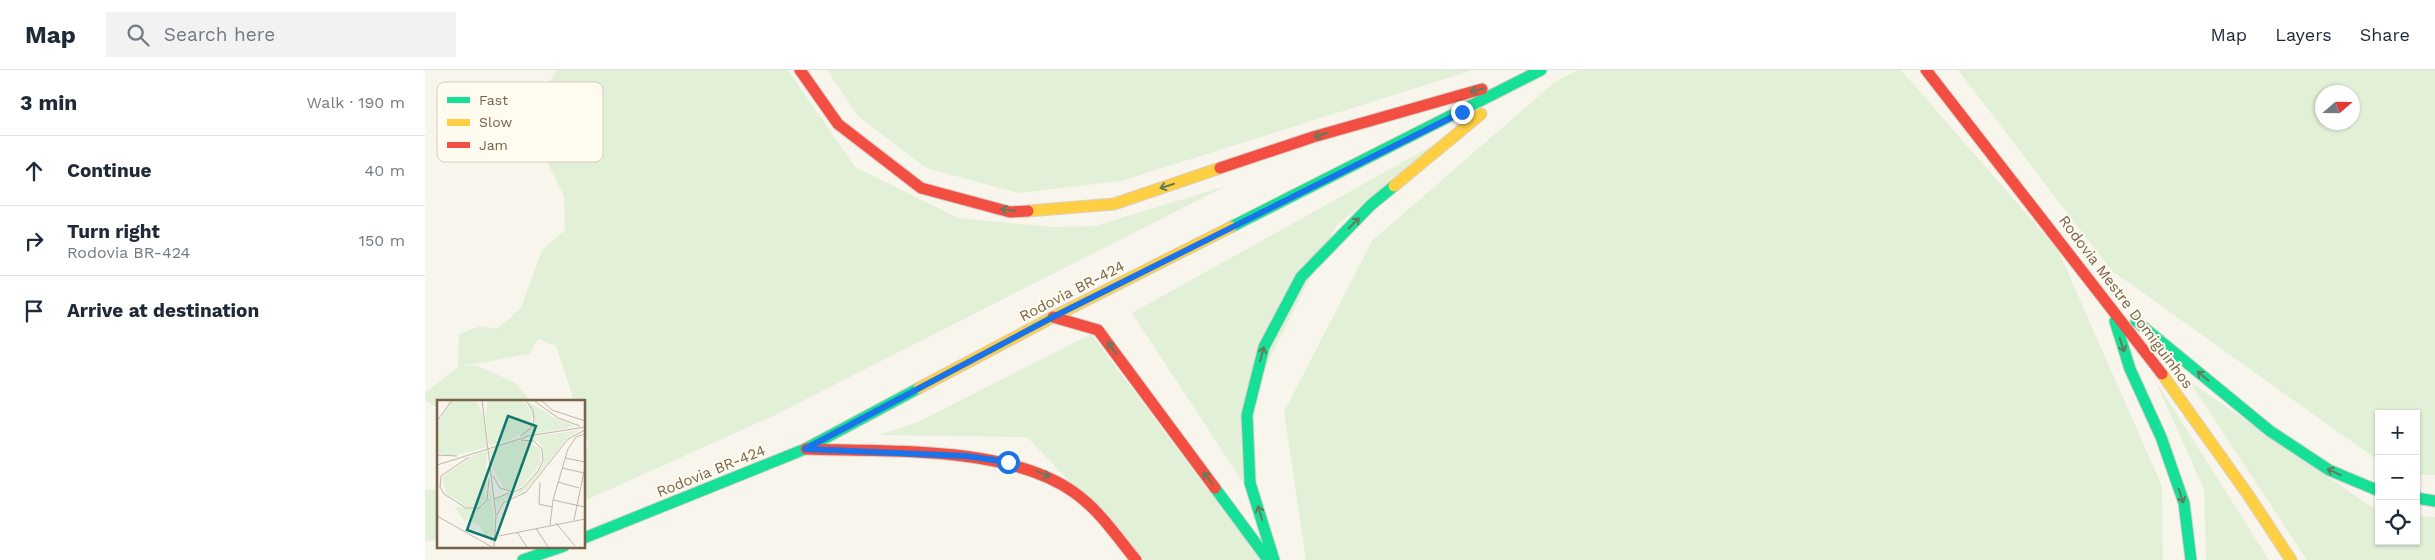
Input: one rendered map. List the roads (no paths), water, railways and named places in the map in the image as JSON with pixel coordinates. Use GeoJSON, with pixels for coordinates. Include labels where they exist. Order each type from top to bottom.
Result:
{"type":"FeatureCollection","features":[{"type":"Feature","properties":{"kind":"main road"},"geometry":{"type":"LineString","coordinates":[[800,70],[838,124],[921,188],[1010,212],[1114,204],[1332,132],[1424,104],[1525,78]]}},
{"type":"Feature","properties":{"kind":"main road","name":"Rodovia BR-424"},"geometry":{"type":"LineString","coordinates":[[585,538],[805,449],[1053,317],[1541,70]]}},
{"type":"Feature","properties":{"kind":"main road","name":"Rodovia Mestre Domiguinhos"},"geometry":{"type":"LineString","coordinates":[[1926,70],[2107,298],[2249,495],[2291,560]]}},
{"type":"Feature","properties":{"kind":"main road"},"geometry":{"type":"LineString","coordinates":[[1274,560],[1250,483],[1248,444],[1247,415],[1264,347],[1301,277],[1371,205],[1525,78]]}},
{"type":"Feature","properties":{"kind":"main road"},"geometry":{"type":"LineString","coordinates":[[2107,298],[2270,431],[2329,470],[2375,489]]}},
{"type":"Feature","properties":{"kind":"main road"},"geometry":{"type":"LineString","coordinates":[[2107,298],[2130,369],[2161,437],[2184,503],[2191,560]]}},
{"type":"Feature","properties":{"kind":"main road"},"geometry":{"type":"LineString","coordinates":[[1053,317],[1099,330],[1268,560]]}},
{"type":"Feature","properties":{"kind":"main road"},"geometry":{"type":"LineString","coordinates":[[805,449],[966,456],[1008,462],[1049,476],[1076,493],[1113,530],[1135,560]]}},
{"type":"Feature","properties":{"kind":"main road"},"geometry":{"type":"LineString","coordinates":[[2420,499],[2435,501]]}},
{"type":"Feature","properties":{"kind":"main road"},"geometry":{"type":"LineString","coordinates":[[523,560],[541,556],[559,548]]}}]}
